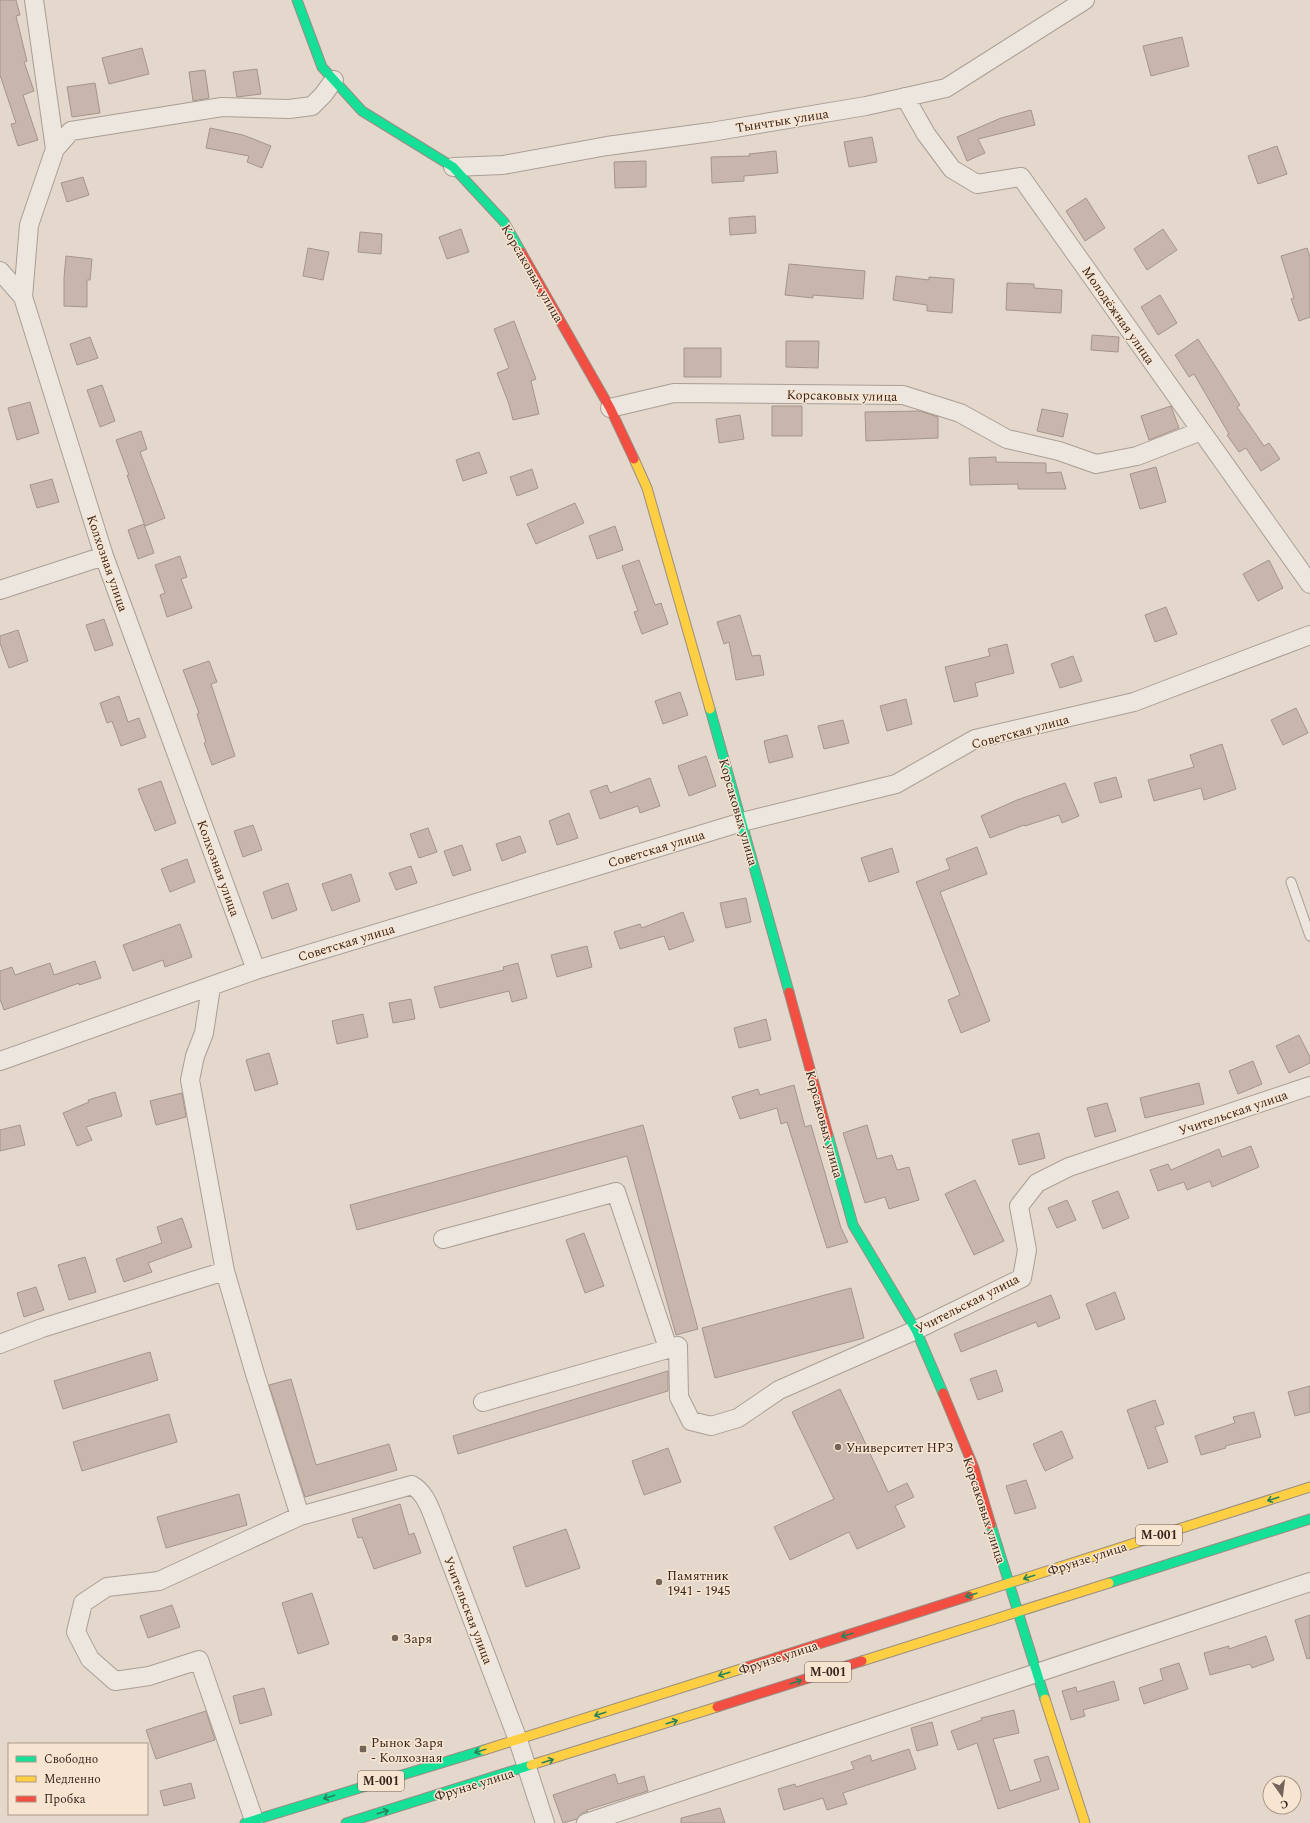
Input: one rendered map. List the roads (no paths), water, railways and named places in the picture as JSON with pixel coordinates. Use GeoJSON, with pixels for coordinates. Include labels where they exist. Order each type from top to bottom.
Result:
{"type":"FeatureCollection","features":[{"type":"Feature","properties":{"kind":"main road","name":"Корсаковых улица"},"geometry":{"type":"LineString","coordinates":[[297,0],[322,67],[362,111],[453,167],[504,222],[610,408],[647,488],[742,822],[853,1225],[916,1330],[974,1468],[1008,1583],[1085,1823]]}},
{"type":"Feature","properties":{"kind":"main road","name":"Фрунзе улица"},"geometry":{"type":"LineString","coordinates":[[250,1822],[518,1740],[1310,1487]]}},
{"type":"Feature","properties":{"kind":"main road","name":"Фрунзе улица"},"geometry":{"type":"LineString","coordinates":[[346,1823],[527,1768],[1310,1519]]}},
{"type":"Feature","properties":{"kind":"street"},"geometry":{"type":"LineString","coordinates":[[34,0],[55,149]]}},
{"type":"Feature","properties":{"kind":"street","name":"Тынчтык улица"},"geometry":{"type":"LineString","coordinates":[[453,167],[502,165],[607,146],[711,132],[866,106],[946,88],[1085,0]]}},
{"type":"Feature","properties":{"kind":"street"},"geometry":{"type":"LineString","coordinates":[[55,149],[71,131],[119,122],[222,107],[289,109],[312,106],[323,95],[334,80]]}},
{"type":"Feature","properties":{"kind":"street","name":"Молодёжная улица"},"geometry":{"type":"LineString","coordinates":[[905,97],[926,134],[952,169],[977,184],[1021,177],[1310,584]]}},
{"type":"Feature","properties":{"kind":"street","name":"Колхозная улица"},"geometry":{"type":"LineString","coordinates":[[55,149],[29,225],[23,297],[104,556],[256,970]]}},
{"type":"Feature","properties":{"kind":"street"},"geometry":{"type":"LineString","coordinates":[[0,271],[23,297]]}},
{"type":"Feature","properties":{"kind":"street","name":"Корсаковых улица"},"geometry":{"type":"LineString","coordinates":[[610,408],[674,393],[902,395],[960,413],[1006,439],[1059,451],[1096,464],[1138,456],[1201,431]]}},
{"type":"Feature","properties":{"kind":"street"},"geometry":{"type":"LineString","coordinates":[[0,590],[104,556]]}},
{"type":"Feature","properties":{"kind":"street","name":"Советская улица"},"geometry":{"type":"LineString","coordinates":[[0,1061],[256,970],[742,822],[896,784],[975,739],[1134,702],[1310,635]]}},
{"type":"Feature","properties":{"kind":"street"},"geometry":{"type":"LineString","coordinates":[[211,987],[204,1033],[195,1056],[190,1080],[225,1271],[255,1374],[300,1516],[159,1581],[107,1587],[83,1603],[76,1632],[90,1658],[115,1681],[149,1676],[199,1660],[250,1822]]}},
{"type":"Feature","properties":{"kind":"street","name":"Учительская улица"},"geometry":{"type":"LineString","coordinates":[[668,1348],[678,1346],[679,1397],[691,1421],[711,1426],[738,1418],[779,1390],[916,1330],[1022,1278],[1028,1250],[1019,1206],[1037,1182],[1069,1167],[1310,1086]]}},
{"type":"Feature","properties":{"kind":"street"},"geometry":{"type":"LineString","coordinates":[[443,1239],[616,1192],[668,1348],[483,1402]]}},
{"type":"Feature","properties":{"kind":"street"},"geometry":{"type":"LineString","coordinates":[[0,1344],[42,1328],[225,1271]]}},
{"type":"Feature","properties":{"kind":"street","name":"Учительская улица"},"geometry":{"type":"LineString","coordinates":[[300,1516],[412,1485],[420,1490],[432,1513],[518,1740]]}},
{"type":"Feature","properties":{"kind":"street"},"geometry":{"type":"LineString","coordinates":[[586,1823],[1310,1582]]}},
{"type":"Feature","properties":{"kind":"street"},"geometry":{"type":"LineString","coordinates":[[518,1740],[545,1823]]}},
{"type":"Feature","properties":{"kind":"lane"},"geometry":{"type":"LineString","coordinates":[[1291,882],[1310,936]]}},
{"type":"Feature","properties":{"kind":"place","name":"Университет НРЗ"},"geometry":{"type":"Point","coordinates":[838,1447]}},
{"type":"Feature","properties":{"kind":"place","name":"Памятник 1941 - 1945"},"geometry":{"type":"Point","coordinates":[659,1582]}},
{"type":"Feature","properties":{"kind":"place","name":"Заря"},"geometry":{"type":"Point","coordinates":[395,1638]}},
{"type":"Feature","properties":{"kind":"place","name":"Рынок Заря - Колхозная"},"geometry":{"type":"Point","coordinates":[363,1749]}}]}
